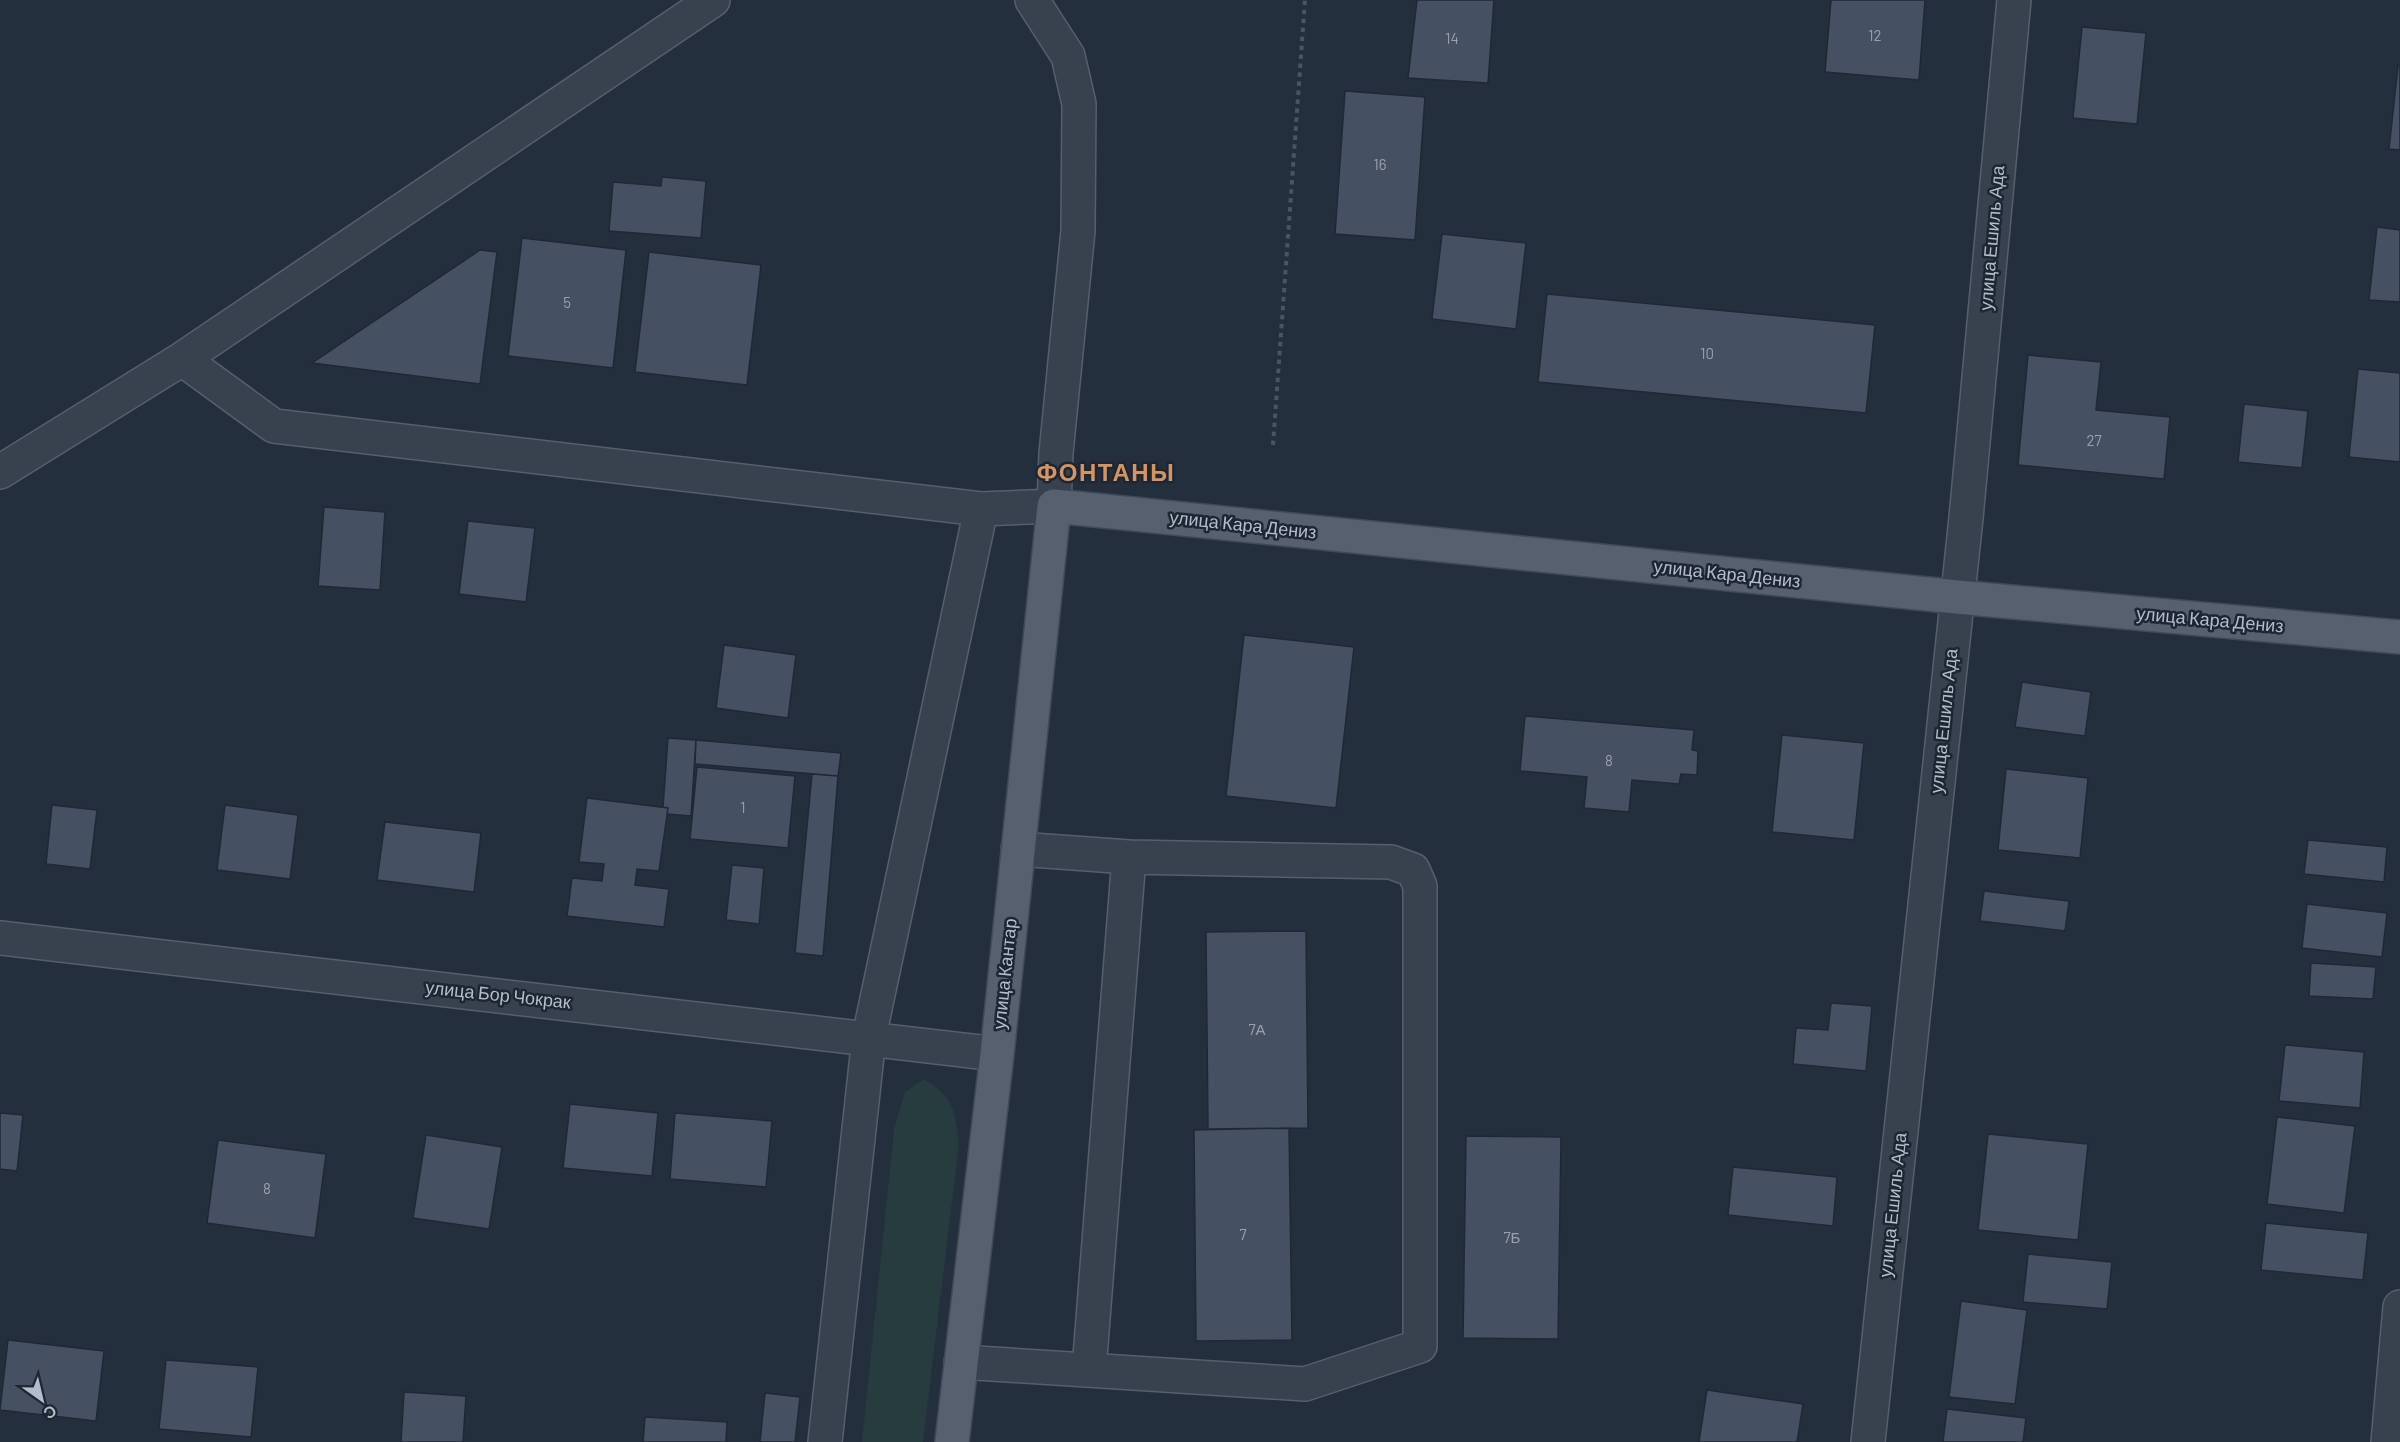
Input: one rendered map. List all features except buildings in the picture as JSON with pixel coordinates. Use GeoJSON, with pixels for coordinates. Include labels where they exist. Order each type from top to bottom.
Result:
{"type":"FeatureCollection","features":[{"type":"Feature","properties":{"kind":"main road","name":"улица Кара Дениз"},"geometry":{"type":"LineString","coordinates":[[1054,506],[1957,597],[2400,637]]}},
{"type":"Feature","properties":{"kind":"main road","name":"улица Кантар"},"geometry":{"type":"LineString","coordinates":[[952,1442],[997,1054],[1054,506]]}},
{"type":"Feature","properties":{"kind":"street"},"geometry":{"type":"LineString","coordinates":[[0,472],[182,359],[713,0]]}},
{"type":"Feature","properties":{"kind":"street"},"geometry":{"type":"LineString","coordinates":[[182,359],[274,426],[981,509],[1054,506],[1056,453],[1078,231],[1079,104],[1068,56],[1032,0]]}},
{"type":"Feature","properties":{"kind":"street","name":"улица Ешиль Ада"},"geometry":{"type":"LineString","coordinates":[[1868,1442],[1957,597],[2014,0]]}},
{"type":"Feature","properties":{"kind":"street"},"geometry":{"type":"LineString","coordinates":[[825,1442],[869,1037],[981,509]]}},
{"type":"Feature","properties":{"kind":"street"},"geometry":{"type":"LineString","coordinates":[[961,1362],[1305,1384],[1420,1347],[1420,886],[1413,870],[1391,862],[1129,857],[1018,849]]}},
{"type":"Feature","properties":{"kind":"street"},"geometry":{"type":"LineString","coordinates":[[1089,1371],[1129,857]]}},
{"type":"Feature","properties":{"kind":"street","name":"улица Бор Чокрак"},"geometry":{"type":"LineString","coordinates":[[0,938],[869,1037],[997,1054]]}},
{"type":"Feature","properties":{"kind":"street"},"geometry":{"type":"LineString","coordinates":[[2388,1442],[2400,1307]]}},
{"type":"Feature","properties":{"kind":"path"},"geometry":{"type":"LineString","coordinates":[[1273,445],[1305,0]]}},
{"type":"Feature","properties":{"kind":"green space"},"geometry":{"type":"Polygon","coordinates":[[[924,1079],[942,1093],[951,1106],[959,1144],[923,1442],[862,1442],[894,1129],[905,1092],[924,1079]]]}},
{"type":"Feature","properties":{"kind":"district","name":"ФОНТАНЫ"},"geometry":{"type":"Point","coordinates":[1106,473]}}]}
